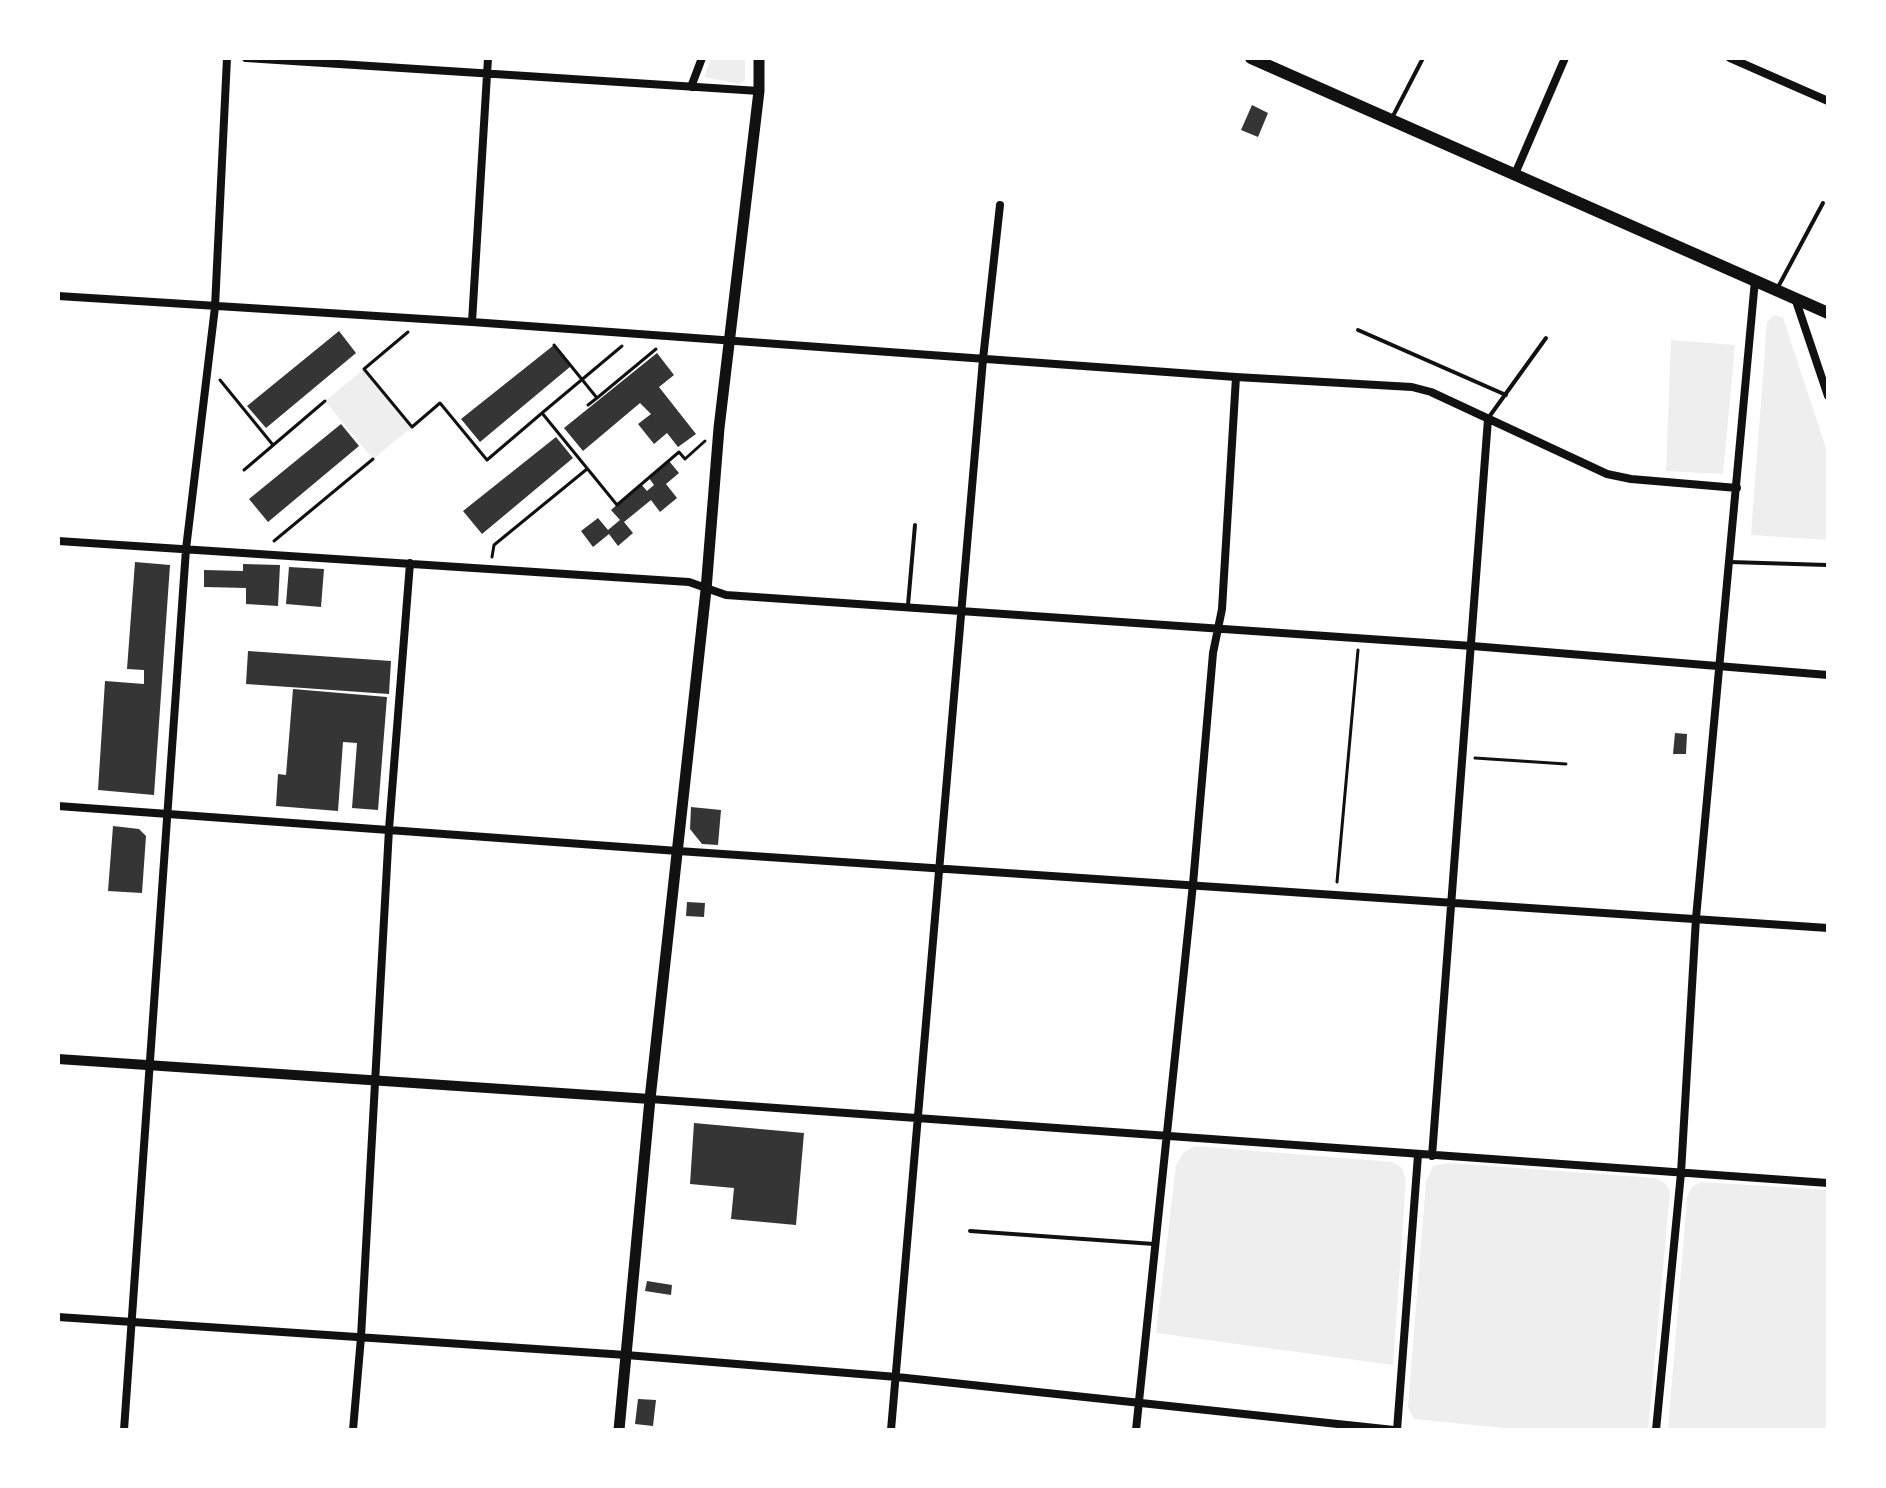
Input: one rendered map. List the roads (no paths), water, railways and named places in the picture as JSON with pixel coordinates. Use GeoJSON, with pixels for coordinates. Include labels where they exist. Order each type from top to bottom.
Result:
{"type":"FeatureCollection","features":[{"type":"Feature","properties":{"kind":"main road"},"geometry":{"type":"LineString","coordinates":[[619,1430],[650,1099],[706,590],[719,428],[759,91],[759,58]]}},
{"type":"Feature","properties":{"kind":"main road"},"geometry":{"type":"LineString","coordinates":[[1251,58],[1278,64],[1391,120],[1828,313]]}},
{"type":"Feature","properties":{"kind":"street"},"geometry":{"type":"LineString","coordinates":[[124,1430],[186,549],[215,307],[227,58]]}},
{"type":"Feature","properties":{"kind":"street"},"geometry":{"type":"LineString","coordinates":[[246,58],[759,91]]}},
{"type":"Feature","properties":{"kind":"street"},"geometry":{"type":"LineString","coordinates":[[472,322],[488,58]]}},
{"type":"Feature","properties":{"kind":"street"},"geometry":{"type":"LineString","coordinates":[[691,87],[702,58]]}},
{"type":"Feature","properties":{"kind":"street"},"geometry":{"type":"LineString","coordinates":[[1515,174],[1565,58]]}},
{"type":"Feature","properties":{"kind":"street"},"geometry":{"type":"LineString","coordinates":[[1730,58],[1828,101]]}},
{"type":"Feature","properties":{"kind":"street"},"geometry":{"type":"LineString","coordinates":[[891,1430],[983,359],[1000,205]]}},
{"type":"Feature","properties":{"kind":"street"},"geometry":{"type":"LineString","coordinates":[[1656,1430],[1681,1173],[1696,918],[1755,280]]}},
{"type":"Feature","properties":{"kind":"street"},"geometry":{"type":"LineString","coordinates":[[58,296],[1412,387],[1431,392],[1607,474],[1631,479],[1737,488]]}},
{"type":"Feature","properties":{"kind":"street"},"geometry":{"type":"LineString","coordinates":[[1795,298],[1828,396]]}},
{"type":"Feature","properties":{"kind":"street"},"geometry":{"type":"LineString","coordinates":[[1136,1430],[1193,884],[1213,653],[1222,609],[1236,377]]}},
{"type":"Feature","properties":{"kind":"street"},"geometry":{"type":"LineString","coordinates":[[1432,1156],[1488,419]]}},
{"type":"Feature","properties":{"kind":"street"},"geometry":{"type":"LineString","coordinates":[[58,541],[689,582],[726,595],[1472,646],[1828,675]]}},
{"type":"Feature","properties":{"kind":"street"},"geometry":{"type":"LineString","coordinates":[[353,1430],[361,1337],[389,829],[410,563]]}},
{"type":"Feature","properties":{"kind":"street"},"geometry":{"type":"LineString","coordinates":[[58,806],[1828,928]]}},
{"type":"Feature","properties":{"kind":"street"},"geometry":{"type":"LineString","coordinates":[[58,1059],[1828,1183]]}},
{"type":"Feature","properties":{"kind":"street"},"geometry":{"type":"LineString","coordinates":[[58,1317],[626,1355],[897,1377],[1395,1430],[1418,1155]]}},
{"type":"Feature","properties":{"kind":"lane"},"geometry":{"type":"LineString","coordinates":[[1391,120],[1423,58]]}},
{"type":"Feature","properties":{"kind":"lane"},"geometry":{"type":"LineString","coordinates":[[1777,290],[1823,203]]}},
{"type":"Feature","properties":{"kind":"lane"},"geometry":{"type":"LineString","coordinates":[[1358,330],[1506,395]]}},
{"type":"Feature","properties":{"kind":"lane"},"geometry":{"type":"LineString","coordinates":[[1488,419],[1546,338]]}},
{"type":"Feature","properties":{"kind":"lane"},"geometry":{"type":"LineString","coordinates":[[908,608],[915,525]]}},
{"type":"Feature","properties":{"kind":"lane"},"geometry":{"type":"LineString","coordinates":[[1730,562],[1827,565]]}},
{"type":"Feature","properties":{"kind":"lane"},"geometry":{"type":"LineString","coordinates":[[970,1231],[1154,1244]]}}]}
